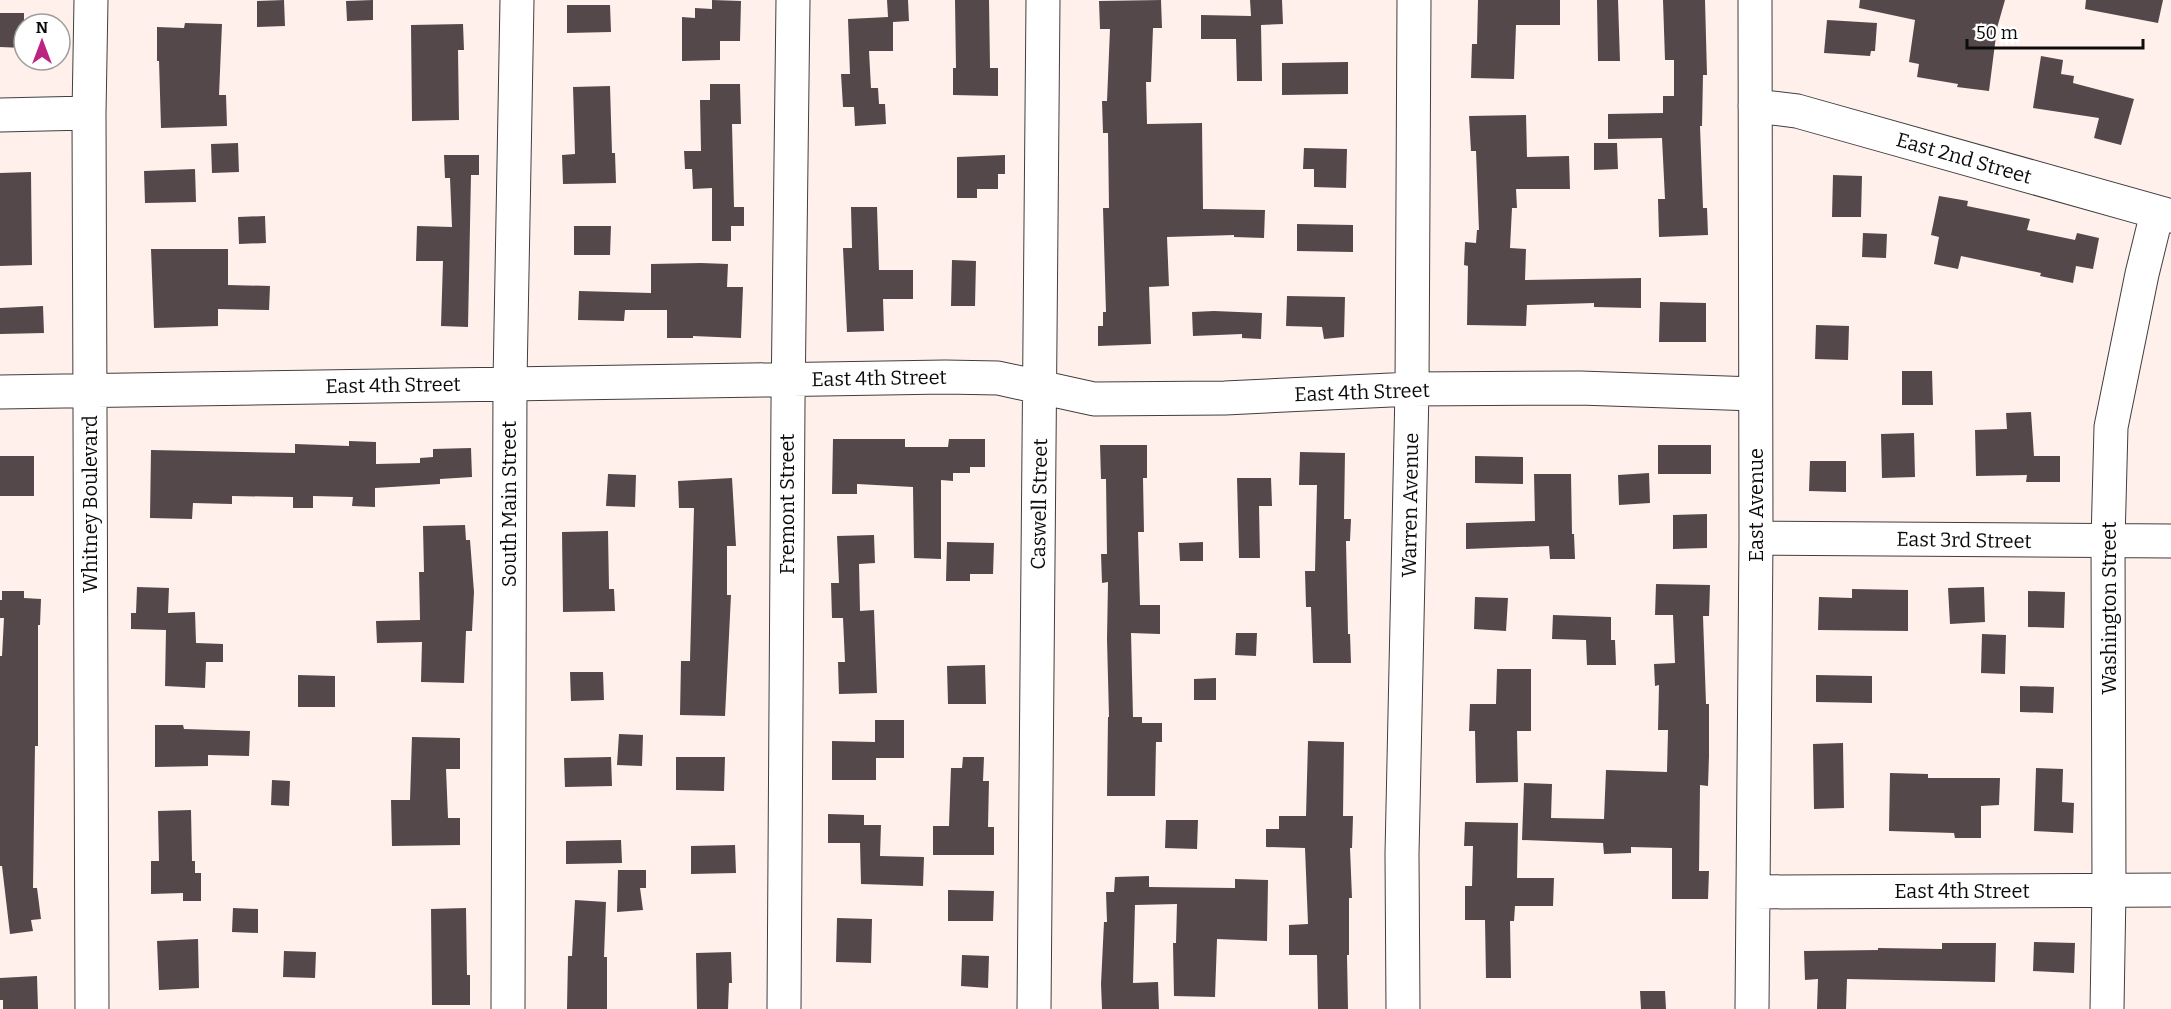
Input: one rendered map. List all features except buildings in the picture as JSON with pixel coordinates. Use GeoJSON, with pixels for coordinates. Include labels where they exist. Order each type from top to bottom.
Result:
{"type":"FeatureCollection","features":[{"type":"Feature","properties":{"kind":"street","name":"Whitney Boulevard"},"geometry":{"type":"LineString","coordinates":[[92,0],[89,113],[92,1009]]}},
{"type":"Feature","properties":{"kind":"street","name":"South Main Street"},"geometry":{"type":"LineString","coordinates":[[508,1009],[510,382],[517,0]]}},
{"type":"Feature","properties":{"kind":"street","name":"Fremont Street"},"geometry":{"type":"LineString","coordinates":[[784,1009],[793,0]]}},
{"type":"Feature","properties":{"kind":"street","name":"Caswell Street"},"geometry":{"type":"LineString","coordinates":[[1034,1009],[1043,0]]}},
{"type":"Feature","properties":{"kind":"street","name":"Warren Avenue"},"geometry":{"type":"LineString","coordinates":[[1403,1009],[1403,842],[1412,389],[1414,0]]}},
{"type":"Feature","properties":{"kind":"street","name":"East Avenue"},"geometry":{"type":"LineString","coordinates":[[1752,1009],[1756,538],[1755,0]]}},
{"type":"Feature","properties":{"kind":"street","name":"East 2nd Street"},"geometry":{"type":"LineString","coordinates":[[1755,106],[1797,111],[2164,214]]}},
{"type":"Feature","properties":{"kind":"street"},"geometry":{"type":"LineString","coordinates":[[0,115],[89,113]]}},
{"type":"Feature","properties":{"kind":"street","name":"Washington Street"},"geometry":{"type":"LineString","coordinates":[[2107,1009],[2108,541],[2111,427],[2142,274],[2164,214]]}},
{"type":"Feature","properties":{"kind":"street","name":"East 4th Street"},"geometry":{"type":"LineString","coordinates":[[0,392],[510,382],[998,378],[1094,399],[1225,398],[1412,389],[1580,388],[1755,394]]}},
{"type":"Feature","properties":{"kind":"street","name":"East 3rd Street"},"geometry":{"type":"LineString","coordinates":[[1756,538],[2171,541]]}},
{"type":"Feature","properties":{"kind":"street","name":"East 4th Street"},"geometry":{"type":"LineString","coordinates":[[1753,892],[2171,890]]}}]}
